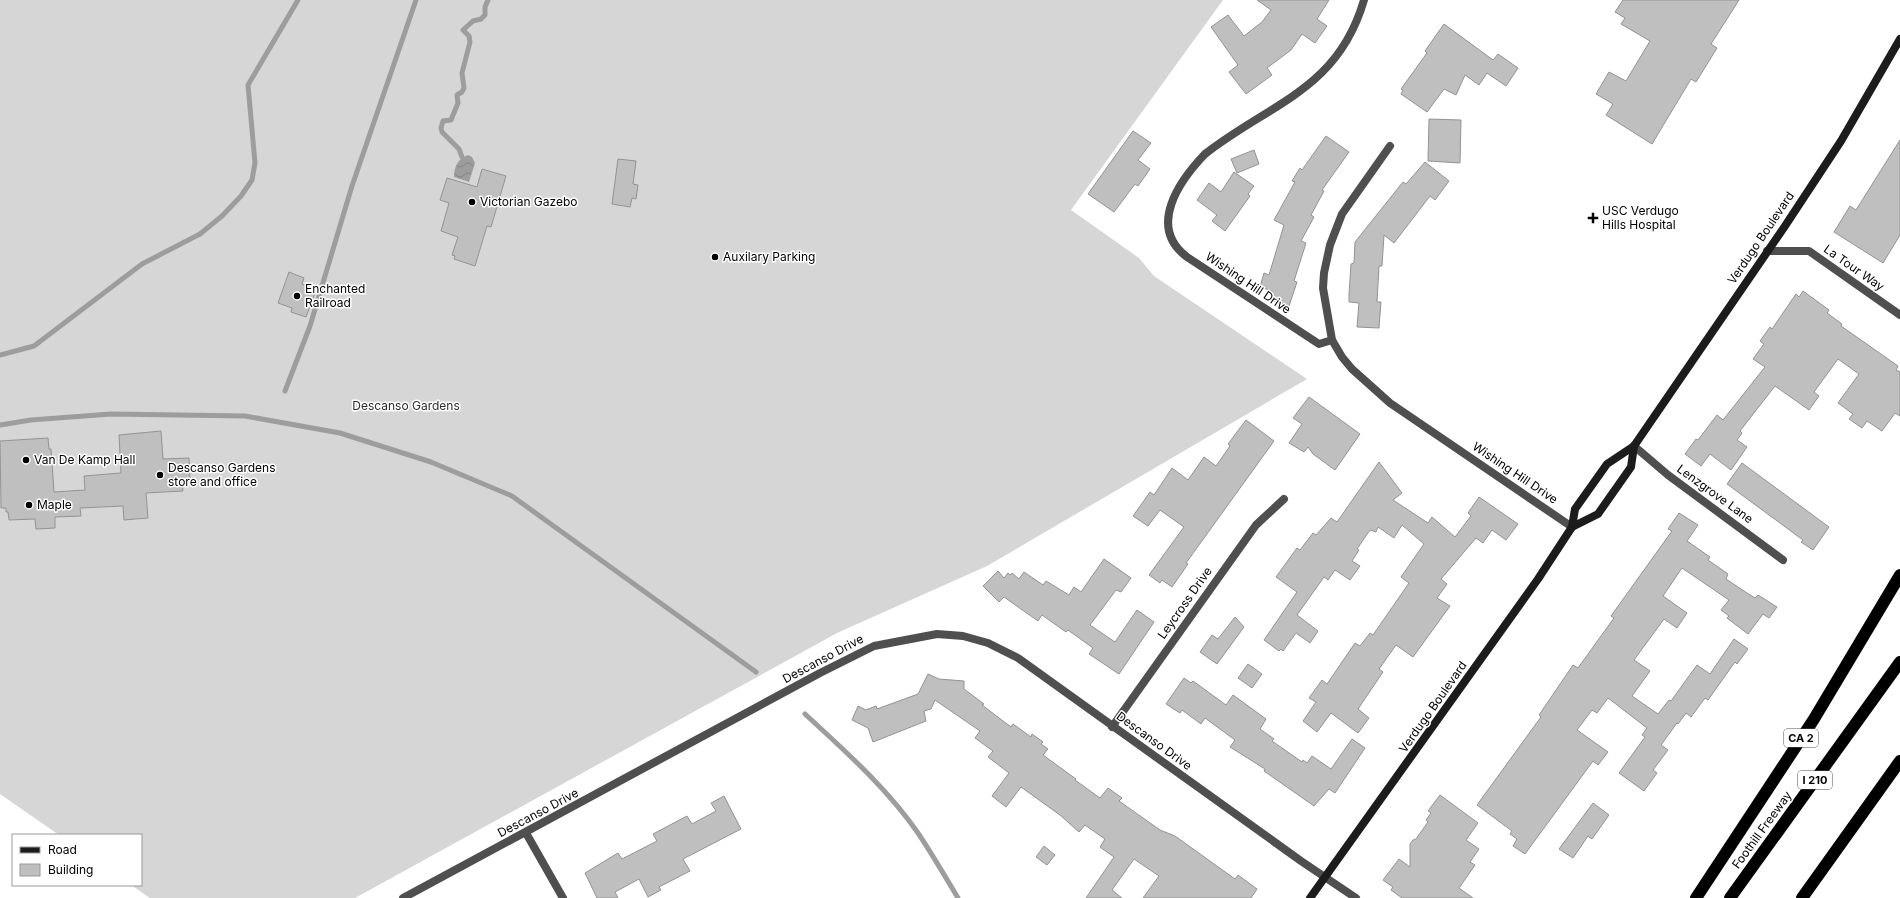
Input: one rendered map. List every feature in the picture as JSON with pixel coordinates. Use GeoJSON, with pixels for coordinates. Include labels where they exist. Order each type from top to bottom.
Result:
{"type":"FeatureCollection","features":[{"type":"Feature","properties":{"kind":"highway","name":"CA 2"},"geometry":{"type":"LineString","coordinates":[[1696,898],[1814,719],[1900,575]]}},
{"type":"Feature","properties":{"kind":"highway","name":"Foothill Freeway"},"geometry":{"type":"LineString","coordinates":[[1730,898],[1900,662]]}},
{"type":"Feature","properties":{"kind":"highway"},"geometry":{"type":"LineString","coordinates":[[1802,898],[1900,760]]}},
{"type":"Feature","properties":{"kind":"main road","name":"Verdugo Boulevard"},"geometry":{"type":"LineString","coordinates":[[1310,898],[1326,878],[1538,579],[1572,527],[1575,509],[1607,464],[1634,446],[1785,226],[1841,141],[1900,39]]}},
{"type":"Feature","properties":{"kind":"main road","name":"Verdugo Boulevard"},"geometry":{"type":"LineString","coordinates":[[1572,527],[1598,514],[1631,467],[1634,446]]}},
{"type":"Feature","properties":{"kind":"street","name":"Wishing Hill Drive"},"geometry":{"type":"LineString","coordinates":[[1364,0],[1352,33],[1327,68],[1308,87],[1205,154],[1192,169],[1171,204],[1168,230],[1172,240],[1187,256],[1319,344],[1332,340],[1342,357],[1352,369],[1390,403],[1572,527]]}},
{"type":"Feature","properties":{"kind":"street"},"geometry":{"type":"LineString","coordinates":[[1332,340],[1323,288],[1325,265],[1330,245],[1342,214],[1390,146]]}},
{"type":"Feature","properties":{"kind":"street","name":"La Tour Way"},"geometry":{"type":"LineString","coordinates":[[1767,251],[1809,251],[1900,315]]}},
{"type":"Feature","properties":{"kind":"street","name":"Lenzgrove Lane"},"geometry":{"type":"LineString","coordinates":[[1634,446],[1668,475],[1783,560]]}},
{"type":"Feature","properties":{"kind":"street","name":"Leycross Drive"},"geometry":{"type":"LineString","coordinates":[[1112,727],[1256,525],[1284,499]]}},
{"type":"Feature","properties":{"kind":"street","name":"Descanso Drive"},"geometry":{"type":"LineString","coordinates":[[403,898],[526,833],[820,673],[874,646],[909,638],[937,634],[963,636],[988,643],[1018,658],[1112,727],[1356,898]]}},
{"type":"Feature","properties":{"kind":"street"},"geometry":{"type":"LineString","coordinates":[[526,833],[563,898]]}},
{"type":"Feature","properties":{"kind":"green space","name":"Descanso Gardens"},"geometry":{"type":"Polygon","coordinates":[[[0,0],[1223,0],[1071,210],[1139,258],[1154,276],[1307,379],[987,566],[837,633],[355,898],[150,898],[132,886],[142,886],[142,834],[58,834],[0,794],[0,0]]]}},
{"type":"Feature","properties":{"kind":"water"},"geometry":{"type":"Polygon","coordinates":[[[468,155],[472,157],[475,163],[469,182],[454,177],[457,163],[468,155]]]}},
{"type":"Feature","properties":{"kind":"building"},"geometry":{"type":"Polygon","coordinates":[[[1257,0],[1329,0],[1317,19],[1327,26],[1315,43],[1302,34],[1291,50],[1267,68],[1272,75],[1246,94],[1229,72],[1238,65],[1211,27],[1228,15],[1244,36],[1262,22],[1271,10],[1257,0]]]}},
{"type":"Feature","properties":{"kind":"building"},"geometry":{"type":"Polygon","coordinates":[[[1623,0],[1739,0],[1711,44],[1717,48],[1696,82],[1691,79],[1652,144],[1606,115],[1613,104],[1596,94],[1609,72],[1626,81],[1650,41],[1621,24],[1625,18],[1615,12],[1623,0]]]}},
{"type":"Feature","properties":{"kind":"building"},"geometry":{"type":"Polygon","coordinates":[[[1444,24],[1493,60],[1498,54],[1518,68],[1506,86],[1487,73],[1479,85],[1465,75],[1456,95],[1444,89],[1427,112],[1401,94],[1403,90],[1401,89],[1427,53],[1425,51],[1444,24]]]}},
{"type":"Feature","properties":{"kind":"building"},"geometry":{"type":"Polygon","coordinates":[[[1429,119],[1461,120],[1460,163],[1428,161],[1429,119]]]}},
{"type":"Feature","properties":{"kind":"building"},"geometry":{"type":"Polygon","coordinates":[[[1133,131],[1151,143],[1138,160],[1150,169],[1138,186],[1135,184],[1114,212],[1088,194],[1133,131]]]}},
{"type":"Feature","properties":{"kind":"building"},"geometry":{"type":"Polygon","coordinates":[[[1326,136],[1349,152],[1322,190],[1324,191],[1311,215],[1314,217],[1301,241],[1306,243],[1294,281],[1297,282],[1289,306],[1270,300],[1272,291],[1260,287],[1264,273],[1269,275],[1284,225],[1274,220],[1295,182],[1292,181],[1300,168],[1302,170],[1326,136]]]}},
{"type":"Feature","properties":{"kind":"building"},"geometry":{"type":"Polygon","coordinates":[[[1900,140],[1900,235],[1883,263],[1834,232],[1850,206],[1856,210],[1900,140]]]}},
{"type":"Feature","properties":{"kind":"building"},"geometry":{"type":"Polygon","coordinates":[[[1254,150],[1259,164],[1237,173],[1231,159],[1254,150]]]}},
{"type":"Feature","properties":{"kind":"building"},"geometry":{"type":"Polygon","coordinates":[[[618,159],[636,161],[633,184],[638,185],[636,199],[632,198],[630,207],[612,204],[618,159]]]}},
{"type":"Feature","properties":{"kind":"building"},"geometry":{"type":"Polygon","coordinates":[[[1425,162],[1449,181],[1435,200],[1430,196],[1394,243],[1384,235],[1382,266],[1379,266],[1377,302],[1381,302],[1379,328],[1357,327],[1359,303],[1349,302],[1351,264],[1354,263],[1355,242],[1403,182],[1406,184],[1425,162]]]}},
{"type":"Feature","properties":{"kind":"building","name":"Victorian Gazebo"},"geometry":{"type":"Polygon","coordinates":[[[482,169],[506,176],[491,227],[487,226],[475,266],[454,259],[455,256],[452,255],[458,237],[441,231],[449,203],[440,200],[447,178],[477,187],[482,169]]]}},
{"type":"Feature","properties":{"kind":"building"},"geometry":{"type":"Polygon","coordinates":[[[1234,172],[1254,186],[1248,194],[1250,196],[1225,231],[1212,221],[1217,215],[1197,200],[1209,183],[1221,192],[1234,172]]]}},
{"type":"Feature","properties":{"kind":"building","name":"Enchanted Railroad"},"geometry":{"type":"Polygon","coordinates":[[[289,272],[304,278],[302,284],[316,290],[306,317],[291,312],[292,308],[278,303],[289,272]]]}},
{"type":"Feature","properties":{"kind":"building"},"geometry":{"type":"Polygon","coordinates":[[[1803,291],[1829,310],[1827,313],[1842,324],[1841,326],[1898,366],[1896,370],[1900,372],[1900,416],[1895,413],[1882,431],[1867,421],[1862,428],[1849,419],[1853,414],[1838,403],[1859,374],[1838,359],[1814,392],[1819,396],[1809,410],[1775,386],[1740,431],[1742,433],[1737,440],[1747,447],[1731,470],[1710,454],[1701,466],[1685,454],[1717,415],[1723,420],[1765,367],[1753,359],[1764,344],[1760,341],[1770,327],[1772,329],[1796,294],[1799,297],[1803,291]]]}},
{"type":"Feature","properties":{"kind":"building"},"geometry":{"type":"Polygon","coordinates":[[[1309,397],[1360,434],[1335,470],[1313,454],[1308,447],[1304,452],[1289,443],[1302,424],[1293,418],[1309,397]]]}},
{"type":"Feature","properties":{"kind":"building"},"geometry":{"type":"Polygon","coordinates":[[[1246,420],[1274,441],[1186,563],[1188,564],[1172,587],[1162,580],[1160,583],[1149,575],[1184,527],[1160,510],[1148,526],[1133,516],[1150,492],[1154,495],[1172,468],[1188,480],[1204,457],[1216,466],[1230,446],[1228,444],[1246,420]]]}},
{"type":"Feature","properties":{"kind":"building"},"geometry":{"type":"Polygon","coordinates":[[[161,431],[163,459],[189,458],[190,480],[182,480],[183,491],[146,493],[148,518],[124,520],[123,506],[80,508],[81,516],[55,517],[55,528],[36,529],[35,519],[9,520],[6,508],[1,508],[0,441],[48,438],[49,449],[51,449],[54,492],[85,490],[84,476],[121,473],[119,435],[161,431]]]}},
{"type":"Feature","properties":{"kind":"building"},"geometry":{"type":"Polygon","coordinates":[[[1379,462],[1402,493],[1393,500],[1428,523],[1432,517],[1455,537],[1471,516],[1468,513],[1479,497],[1518,524],[1506,540],[1492,530],[1483,543],[1476,538],[1441,579],[1447,584],[1437,598],[1450,606],[1413,657],[1396,645],[1379,669],[1383,672],[1358,709],[1369,718],[1358,733],[1331,713],[1317,732],[1303,721],[1316,702],[1309,698],[1322,680],[1327,684],[1355,643],[1360,646],[1370,633],[1373,635],[1409,583],[1401,577],[1424,544],[1402,525],[1394,538],[1378,527],[1376,532],[1370,530],[1357,549],[1359,550],[1352,561],[1360,566],[1350,580],[1335,570],[1328,580],[1324,577],[1297,615],[1318,631],[1310,643],[1296,633],[1283,651],[1281,649],[1279,651],[1264,640],[1297,592],[1276,577],[1297,548],[1300,550],[1313,533],[1316,535],[1331,518],[1337,522],[1379,462]]]}},
{"type":"Feature","properties":{"kind":"building"},"geometry":{"type":"Polygon","coordinates":[[[1742,463],[1829,527],[1813,550],[1801,542],[1803,540],[1727,484],[1742,463]]]}},
{"type":"Feature","properties":{"kind":"building"},"geometry":{"type":"Polygon","coordinates":[[[1679,513],[1698,525],[1687,541],[1710,557],[1708,560],[1728,574],[1726,579],[1755,598],[1758,595],[1777,607],[1769,618],[1763,614],[1748,634],[1727,618],[1729,616],[1721,610],[1729,600],[1682,568],[1663,596],[1687,613],[1677,628],[1664,619],[1634,660],[1650,671],[1632,696],[1658,714],[1669,700],[1671,701],[1697,665],[1710,674],[1734,639],[1748,649],[1737,664],[1735,662],[1708,700],[1705,698],[1691,717],[1686,713],[1678,724],[1677,723],[1661,745],[1668,750],[1653,770],[1657,773],[1644,791],[1619,773],[1645,737],[1642,735],[1647,728],[1608,698],[1597,713],[1592,710],[1577,730],[1608,752],[1598,765],[1593,761],[1525,854],[1513,846],[1517,839],[1510,834],[1512,831],[1477,805],[1541,717],[1539,715],[1573,665],[1578,668],[1614,618],[1611,616],[1672,531],[1668,529],[1679,513]]]}},
{"type":"Feature","properties":{"kind":"building"},"geometry":{"type":"Polygon","coordinates":[[[1104,559],[1131,578],[1121,592],[1116,590],[1090,625],[1115,642],[1137,610],[1154,622],[1119,674],[1089,654],[1093,648],[1068,630],[1066,632],[1042,615],[1038,621],[1004,597],[999,602],[983,586],[998,571],[1004,578],[1008,573],[1010,575],[1012,573],[1019,579],[1024,572],[1043,585],[1046,581],[1069,595],[1074,587],[1081,592],[1104,559]]]}},
{"type":"Feature","properties":{"kind":"building"},"geometry":{"type":"Polygon","coordinates":[[[1235,617],[1244,627],[1217,664],[1200,652],[1212,635],[1218,639],[1235,617]]]}},
{"type":"Feature","properties":{"kind":"building"},"geometry":{"type":"Polygon","coordinates":[[[1248,664],[1262,674],[1252,688],[1238,678],[1248,664]]]}},
{"type":"Feature","properties":{"kind":"building"},"geometry":{"type":"Polygon","coordinates":[[[928,674],[939,679],[964,681],[964,689],[984,704],[982,705],[1011,727],[1013,724],[1031,737],[1032,734],[1043,742],[1041,744],[1048,749],[1043,755],[1076,779],[1075,780],[1100,798],[1108,788],[1122,798],[1119,801],[1160,830],[1175,836],[1235,879],[1238,875],[1257,889],[1251,898],[1143,898],[1159,876],[1134,859],[1112,890],[1122,898],[1086,898],[1114,857],[1100,847],[1105,839],[1085,825],[1079,832],[1060,815],[1021,787],[1006,807],[992,796],[1009,773],[988,757],[993,751],[975,738],[980,731],[935,700],[931,709],[924,711],[926,721],[873,742],[868,728],[852,720],[858,706],[866,710],[876,706],[877,709],[918,694],[928,674]]]}},
{"type":"Feature","properties":{"kind":"building"},"geometry":{"type":"Polygon","coordinates":[[[1184,678],[1191,683],[1193,681],[1226,705],[1233,695],[1266,719],[1260,729],[1274,739],[1272,741],[1302,762],[1303,760],[1307,763],[1312,756],[1331,769],[1352,739],[1365,748],[1335,793],[1329,789],[1314,806],[1264,771],[1265,769],[1230,747],[1235,740],[1205,718],[1201,724],[1182,710],[1180,713],[1166,704],[1184,678]]]}},
{"type":"Feature","properties":{"kind":"building"},"geometry":{"type":"Polygon","coordinates":[[[1440,795],[1478,823],[1466,840],[1479,849],[1470,862],[1475,865],[1459,888],[1473,898],[1402,898],[1391,890],[1393,887],[1383,880],[1399,859],[1410,867],[1410,844],[1416,839],[1428,822],[1426,820],[1431,813],[1428,811],[1440,795]]]}},
{"type":"Feature","properties":{"kind":"building"},"geometry":{"type":"Polygon","coordinates":[[[724,796],[741,829],[683,859],[690,871],[659,887],[661,890],[648,897],[639,879],[615,892],[618,898],[597,898],[585,873],[618,853],[622,859],[657,841],[653,834],[687,816],[692,824],[716,811],[711,803],[724,796]]]}},
{"type":"Feature","properties":{"kind":"building"},"geometry":{"type":"Polygon","coordinates":[[[1593,803],[1609,815],[1592,839],[1588,836],[1573,858],[1559,849],[1593,803]]]}},
{"type":"Feature","properties":{"kind":"building"},"geometry":{"type":"Polygon","coordinates":[[[1044,846],[1055,855],[1047,865],[1036,857],[1044,846]]]}},
{"type":"Feature","properties":{"kind":"waterway"},"geometry":{"type":"LineString","coordinates":[[0,355],[34,346],[142,264],[200,234],[222,216],[241,196],[252,180],[255,163],[248,85],[298,0]]}},
{"type":"Feature","properties":{"kind":"waterway"},"geometry":{"type":"LineString","coordinates":[[285,391],[310,326],[352,186],[416,0]]}},
{"type":"Feature","properties":{"kind":"waterway"},"geometry":{"type":"LineString","coordinates":[[462,157],[459,149],[442,132],[441,128],[443,121],[451,120],[458,103],[457,95],[462,92],[464,88],[462,73],[470,42],[469,36],[463,30],[473,21],[481,19],[485,15],[485,7],[488,0]]}},
{"type":"Feature","properties":{"kind":"waterway"},"geometry":{"type":"LineString","coordinates":[[0,425],[31,420],[111,414],[245,416],[340,433],[431,462],[512,496],[756,672]]}},
{"type":"Feature","properties":{"kind":"waterway"},"geometry":{"type":"LineString","coordinates":[[805,714],[865,770],[906,816],[958,898]]}},
{"type":"Feature","properties":{"kind":"place","name":"Victorian Gazebo"},"geometry":{"type":"Point","coordinates":[472,202]}},
{"type":"Feature","properties":{"kind":"place","name":"USC Verdugo Hills Hospital"},"geometry":{"type":"Point","coordinates":[1593,218]}},
{"type":"Feature","properties":{"kind":"place","name":"Auxilary Parking"},"geometry":{"type":"Point","coordinates":[715,257]}},
{"type":"Feature","properties":{"kind":"place","name":"Enchanted Railroad"},"geometry":{"type":"Point","coordinates":[297,296]}},
{"type":"Feature","properties":{"kind":"place","name":"Van De Kamp Hall"},"geometry":{"type":"Point","coordinates":[26,460]}},
{"type":"Feature","properties":{"kind":"place","name":"Descanso Gardens store and office"},"geometry":{"type":"Point","coordinates":[160,475]}},
{"type":"Feature","properties":{"kind":"place","name":"Maple"},"geometry":{"type":"Point","coordinates":[29,505]}}]}
